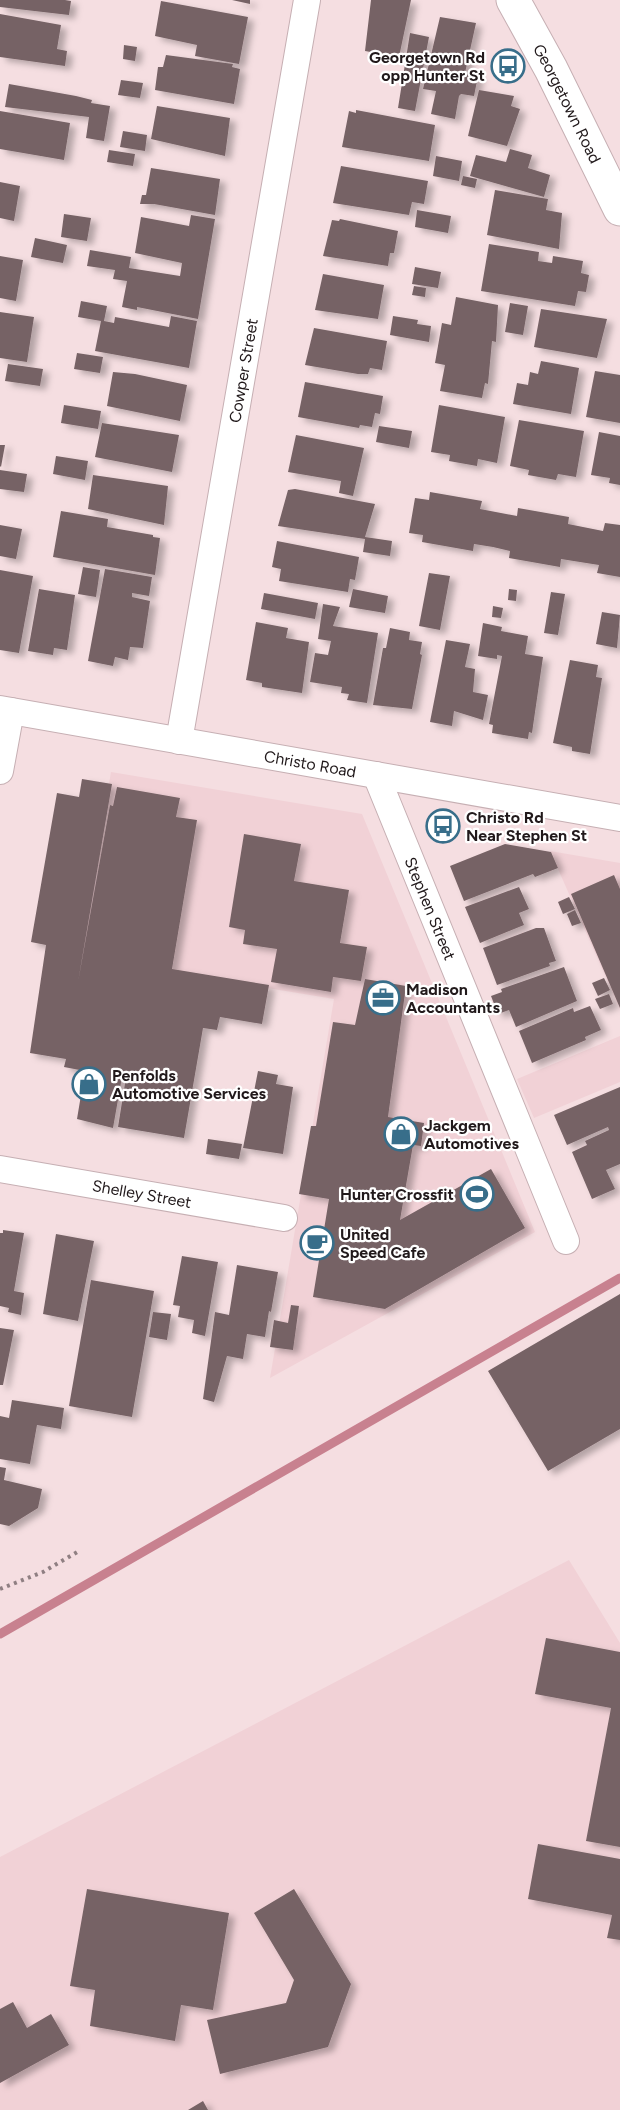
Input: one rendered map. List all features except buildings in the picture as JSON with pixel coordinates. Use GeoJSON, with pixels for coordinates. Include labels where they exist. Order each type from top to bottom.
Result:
{"type":"FeatureCollection","features":[{"type":"Feature","properties":{"kind":"street","name":"Cowper Street"},"geometry":{"type":"LineString","coordinates":[[179,741],[307,0]]}},
{"type":"Feature","properties":{"kind":"street","name":"Georgetown Road"},"geometry":{"type":"LineString","coordinates":[[513,0],[551,69],[620,209]]}},
{"type":"Feature","properties":{"kind":"street","name":"Christo Road"},"geometry":{"type":"LineString","coordinates":[[5,710],[620,818]]}},
{"type":"Feature","properties":{"kind":"street"},"geometry":{"type":"LineString","coordinates":[[0,771],[5,710]]}},
{"type":"Feature","properties":{"kind":"street","name":"Stephen Street"},"geometry":{"type":"LineString","coordinates":[[376,776],[566,1241]]}},
{"type":"Feature","properties":{"kind":"street","name":"Shelley Street"},"geometry":{"type":"LineString","coordinates":[[0,1169],[284,1218]]}},
{"type":"Feature","properties":{"kind":"path"},"geometry":{"type":"LineString","coordinates":[[0,1589],[43,1572],[79,1551]]}},
{"type":"Feature","properties":{"kind":"shaded area"},"geometry":{"type":"Polygon","coordinates":[[[111,772],[362,814],[535,1232],[270,1378],[334,999],[79,957],[111,772]]]}},
{"type":"Feature","properties":{"kind":"shaded area"},"geometry":{"type":"Polygon","coordinates":[[[550,851],[620,863],[620,1009],[550,851]]]}},
{"type":"Feature","properties":{"kind":"shaded area"},"geometry":{"type":"Polygon","coordinates":[[[620,1036],[620,1082],[534,1118],[517,1079],[620,1036]]]}},
{"type":"Feature","properties":{"kind":"shaded area"},"geometry":{"type":"Polygon","coordinates":[[[569,1560],[620,1643],[620,2110],[0,2110],[0,1857],[569,1560]]]}},
{"type":"Feature","properties":{"kind":"waterway"},"geometry":{"type":"LineString","coordinates":[[0,1634],[620,1278]]}},
{"type":"Feature","properties":{"kind":"place","name":"Georgetown Rd opp Hunter St"},"geometry":{"type":"Point","coordinates":[508,66]}},
{"type":"Feature","properties":{"kind":"place","name":"Christo Rd Near Stephen St"},"geometry":{"type":"Point","coordinates":[443,826]}},
{"type":"Feature","properties":{"kind":"place","name":"Madison Accountants"},"geometry":{"type":"Point","coordinates":[383,998]}},
{"type":"Feature","properties":{"kind":"place","name":"Penfolds Automotive Services"},"geometry":{"type":"Point","coordinates":[89,1084]}},
{"type":"Feature","properties":{"kind":"place","name":"Jackgem Automotives"},"geometry":{"type":"Point","coordinates":[401,1134]}},
{"type":"Feature","properties":{"kind":"place","name":"Hunter Crossfit"},"geometry":{"type":"Point","coordinates":[477,1194]}},
{"type":"Feature","properties":{"kind":"place","name":"United Speed Cafe"},"geometry":{"type":"Point","coordinates":[317,1243]}}]}
